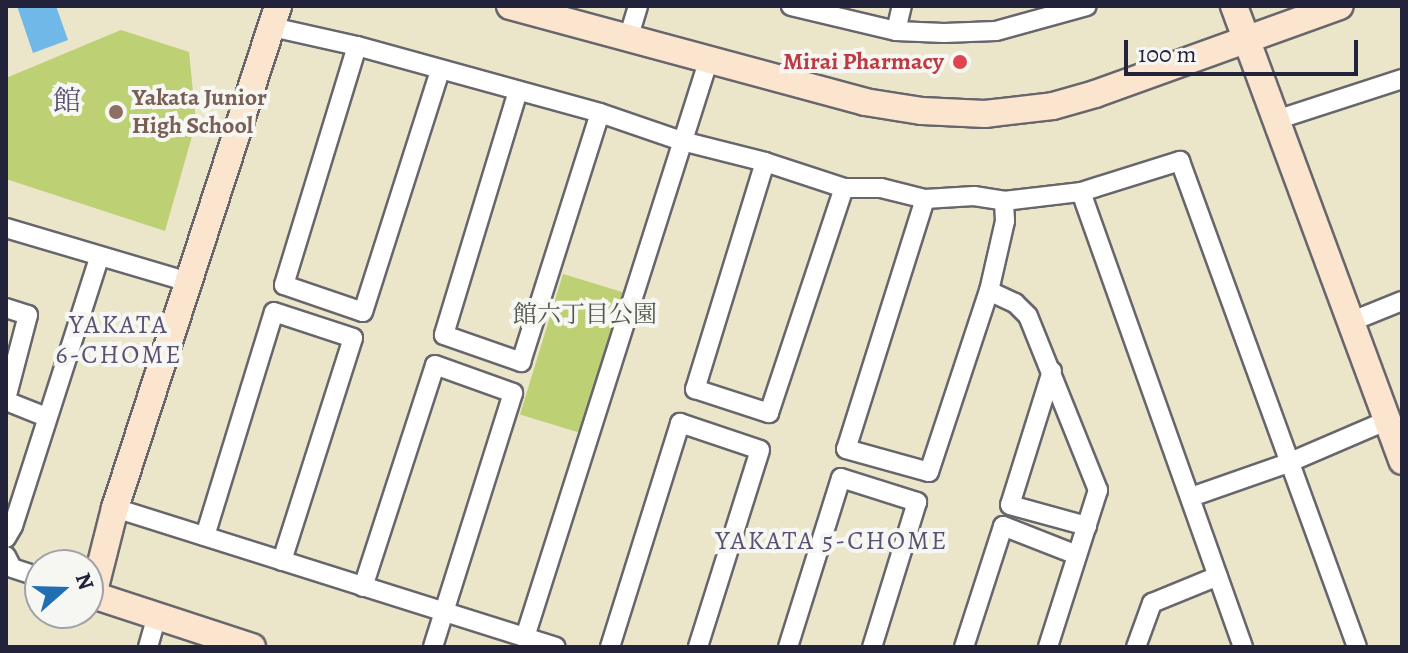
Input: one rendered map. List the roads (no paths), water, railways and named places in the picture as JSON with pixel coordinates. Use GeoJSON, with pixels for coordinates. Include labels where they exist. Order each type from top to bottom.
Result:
{"type":"FeatureCollection","features":[{"type":"Feature","properties":{"kind":"street"},"geometry":{"type":"LineString","coordinates":[[510,6],[708,62],[876,104],[922,111],[985,114],[1067,102],[1340,6]]}},
{"type":"Feature","properties":{"kind":"street"},"geometry":{"type":"LineString","coordinates":[[628,39],[638,6]]}},
{"type":"Feature","properties":{"kind":"street"},"geometry":{"type":"LineString","coordinates":[[791,6],[811,8],[896,31],[996,31],[1050,12],[1087,6]]}},
{"type":"Feature","properties":{"kind":"street"},"geometry":{"type":"LineString","coordinates":[[896,31],[902,6]]}},
{"type":"Feature","properties":{"kind":"street"},"geometry":{"type":"LineString","coordinates":[[1234,6],[1402,461]]}},
{"type":"Feature","properties":{"kind":"street"},"geometry":{"type":"LineString","coordinates":[[104,549],[275,17],[357,46],[600,113],[682,141],[765,162],[844,188],[881,188],[925,199],[974,196],[1004,201],[1081,192],[1180,161],[1357,647]]}},
{"type":"Feature","properties":{"kind":"street"},"geometry":{"type":"LineString","coordinates":[[357,46],[284,285],[363,312],[440,70]]}},
{"type":"Feature","properties":{"kind":"street"},"geometry":{"type":"LineString","coordinates":[[525,637],[708,62]]}},
{"type":"Feature","properties":{"kind":"street"},"geometry":{"type":"LineString","coordinates":[[1276,120],[1402,79]]}},
{"type":"Feature","properties":{"kind":"street"},"geometry":{"type":"LineString","coordinates":[[518,91],[444,335],[521,362],[600,113]]}},
{"type":"Feature","properties":{"kind":"street"},"geometry":{"type":"LineString","coordinates":[[765,162],[695,389],[709,394],[769,413],[844,188]]}},
{"type":"Feature","properties":{"kind":"street"},"geometry":{"type":"LineString","coordinates":[[1081,192],[1243,647]]}},
{"type":"Feature","properties":{"kind":"street"},"geometry":{"type":"LineString","coordinates":[[925,199],[846,449],[929,472],[989,291],[1005,221],[1004,201]]}},
{"type":"Feature","properties":{"kind":"street"},"geometry":{"type":"LineString","coordinates":[[6,228],[188,282]]}},
{"type":"Feature","properties":{"kind":"street"},"geometry":{"type":"LineString","coordinates":[[6,538],[13,526],[99,258]]}},
{"type":"Feature","properties":{"kind":"street"},"geometry":{"type":"LineString","coordinates":[[989,291],[1023,309],[1052,371],[1098,490],[1048,647]]}},
{"type":"Feature","properties":{"kind":"street"},"geometry":{"type":"LineString","coordinates":[[1350,322],[1402,301]]}},
{"type":"Feature","properties":{"kind":"street"},"geometry":{"type":"LineString","coordinates":[[6,308],[28,315],[6,400],[46,417]]}},
{"type":"Feature","properties":{"kind":"street"},"geometry":{"type":"LineString","coordinates":[[205,536],[274,312],[287,316],[353,338],[282,561]]}},
{"type":"Feature","properties":{"kind":"street"},"geometry":{"type":"LineString","coordinates":[[363,587],[435,365],[513,393],[433,647]]}},
{"type":"Feature","properties":{"kind":"street"},"geometry":{"type":"LineString","coordinates":[[1052,371],[1010,505],[1087,526]]}},
{"type":"Feature","properties":{"kind":"street"},"geometry":{"type":"LineString","coordinates":[[1191,497],[1288,463],[1386,421]]}},
{"type":"Feature","properties":{"kind":"street"},"geometry":{"type":"LineString","coordinates":[[610,647],[680,423],[760,450],[698,647]]}},
{"type":"Feature","properties":{"kind":"street"},"geometry":{"type":"LineString","coordinates":[[788,647],[841,478],[917,502],[872,647]]}},
{"type":"Feature","properties":{"kind":"street"},"geometry":{"type":"LineString","coordinates":[[115,508],[556,647]]}},
{"type":"Feature","properties":{"kind":"street"},"geometry":{"type":"LineString","coordinates":[[964,647],[1003,526],[1077,555]]}},
{"type":"Feature","properties":{"kind":"street"},"geometry":{"type":"LineString","coordinates":[[6,556],[12,568],[24,572]]}},
{"type":"Feature","properties":{"kind":"street"},"geometry":{"type":"LineString","coordinates":[[1136,647],[1152,603],[1218,576]]}},
{"type":"Feature","properties":{"kind":"street"},"geometry":{"type":"LineString","coordinates":[[104,598],[220,642],[252,647]]}},
{"type":"Feature","properties":{"kind":"street"},"geometry":{"type":"LineString","coordinates":[[148,647],[157,616]]}},
{"type":"Feature","properties":{"kind":"water"},"geometry":{"type":"Polygon","coordinates":[[[17,6],[56,6],[68,40],[33,53],[17,6]]]}},
{"type":"Feature","properties":{"kind":"place","name":"Mirai Pharmacy"},"geometry":{"type":"Point","coordinates":[960,62]}},
{"type":"Feature","properties":{"kind":"place","name":"Yakata Junior High School"},"geometry":{"type":"Point","coordinates":[116,112]}},
{"type":"Feature","properties":{"kind":"district","name":"館"},"geometry":{"type":"Point","coordinates":[67,101]}},
{"type":"Feature","properties":{"kind":"district","name":"YAKATA 6-CHOME"},"geometry":{"type":"Point","coordinates":[119,340]}},
{"type":"Feature","properties":{"kind":"district","name":"YAKATA 5-CHOME"},"geometry":{"type":"Point","coordinates":[832,541]}},
{"type":"Feature","properties":{"kind":"park label","name":"館六丁目公園"},"geometry":{"type":"Point","coordinates":[585,315]}}]}
